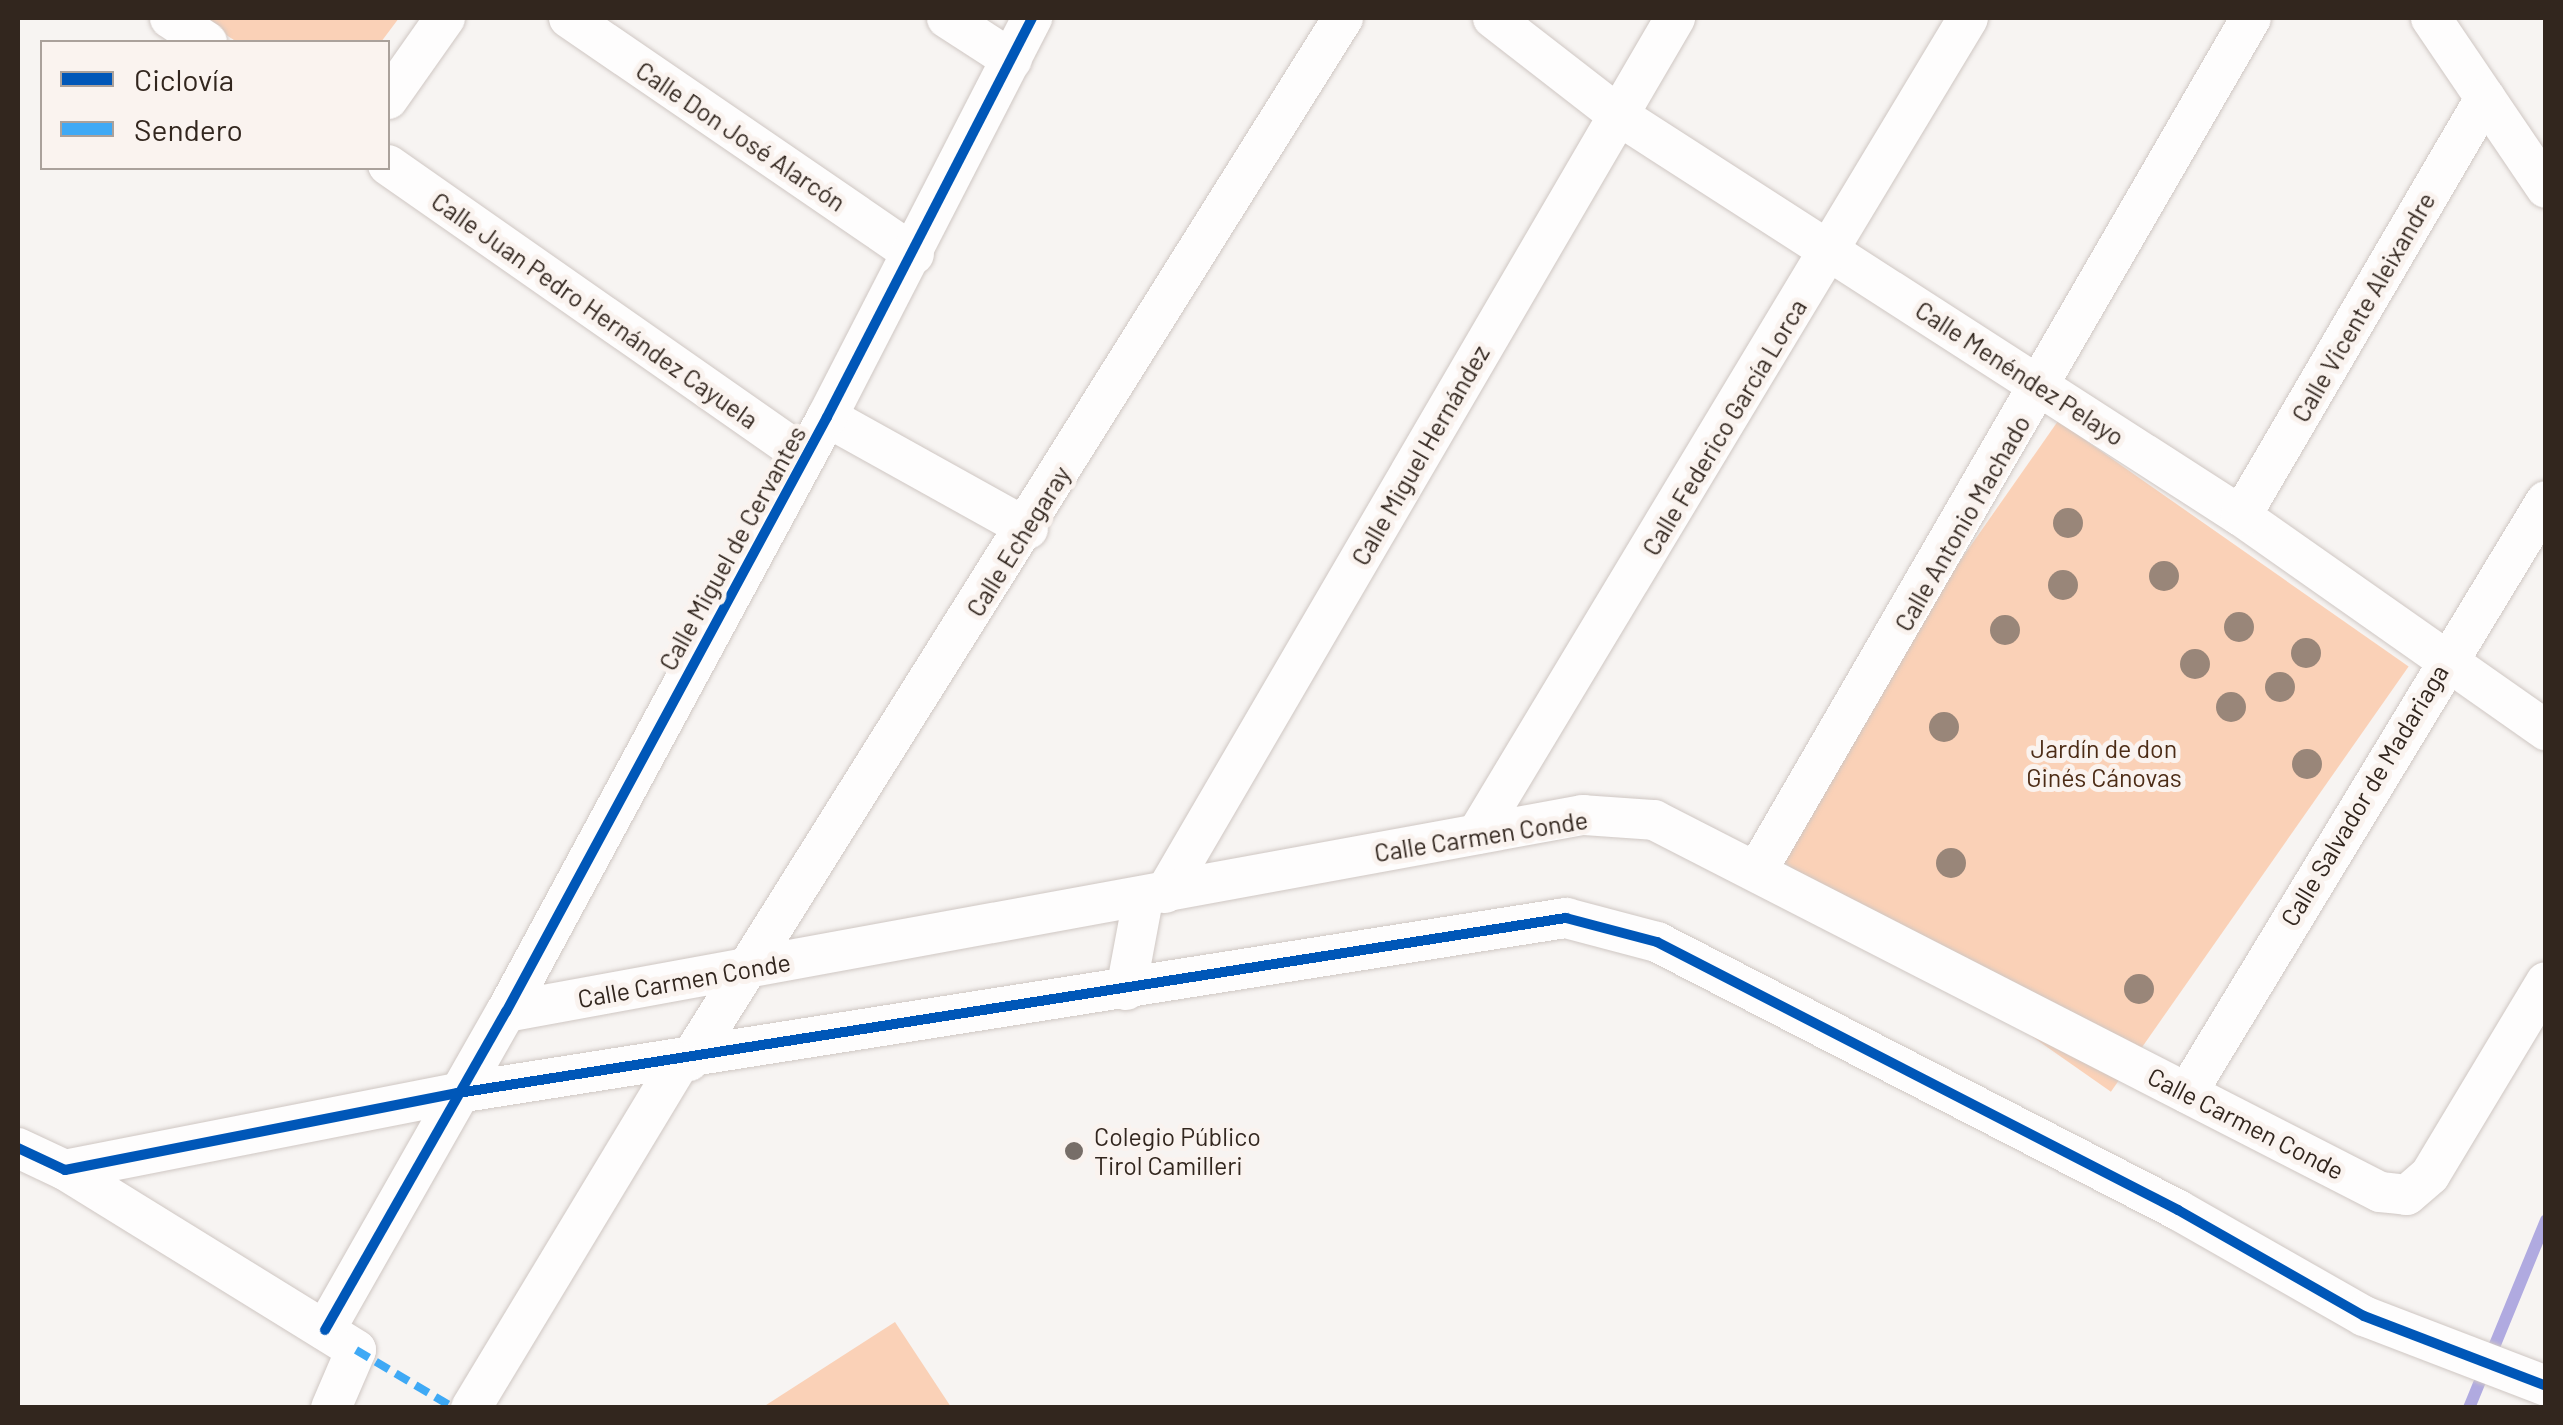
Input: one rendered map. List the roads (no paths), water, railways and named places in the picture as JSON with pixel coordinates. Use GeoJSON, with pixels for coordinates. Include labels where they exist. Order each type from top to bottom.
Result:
{"type":"FeatureCollection","features":[{"type":"Feature","properties":{"kind":"street"},"geometry":{"type":"LineString","coordinates":[[170,18],[204,40]]}},
{"type":"Feature","properties":{"kind":"street"},"geometry":{"type":"LineString","coordinates":[[390,96],[445,18]]}},
{"type":"Feature","properties":{"kind":"street","name":"Calle Don José Alarcón"},"geometry":{"type":"LineString","coordinates":[[569,18],[914,254]]}},
{"type":"Feature","properties":{"kind":"street"},"geometry":{"type":"LineString","coordinates":[[948,18],[1012,60]]}},
{"type":"Feature","properties":{"kind":"street","name":"Calle Miguel de Cervantes"},"geometry":{"type":"LineString","coordinates":[[331,1408],[340,1340],[458,1093],[506,1012],[803,455],[827,417],[1032,18]]}},
{"type":"Feature","properties":{"kind":"street","name":"Calle Echegaray"},"geometry":{"type":"LineString","coordinates":[[471,1408],[742,970],[1028,528],[1343,18]]}},
{"type":"Feature","properties":{"kind":"street","name":"Calle Menéndez Pelayo"},"geometry":{"type":"LineString","coordinates":[[1494,18],[1618,115],[2241,516],[2546,730]]}},
{"type":"Feature","properties":{"kind":"street","name":"Calle Miguel Hernández"},"geometry":{"type":"LineString","coordinates":[[1126,990],[1154,896],[1674,18]]}},
{"type":"Feature","properties":{"kind":"street","name":"Calle Federico García Lorca"},"geometry":{"type":"LineString","coordinates":[[1477,834],[1968,18]]}},
{"type":"Feature","properties":{"kind":"street","name":"Calle Antonio Machado"},"geometry":{"type":"LineString","coordinates":[[1758,869],[2042,387],[2251,18]]}},
{"type":"Feature","properties":{"kind":"street"},"geometry":{"type":"LineString","coordinates":[[2431,18],[2546,188]]}},
{"type":"Feature","properties":{"kind":"street","name":"Calle Vicente Aleixandre"},"geometry":{"type":"LineString","coordinates":[[2241,516],[2485,98]]}},
{"type":"Feature","properties":{"kind":"street","name":"Calle Juan Pedro Hernández Cayuela"},"geometry":{"type":"LineString","coordinates":[[390,166],[803,455]]}},
{"type":"Feature","properties":{"kind":"street"},"geometry":{"type":"LineString","coordinates":[[827,417],[1028,528]]}},
{"type":"Feature","properties":{"kind":"street","name":"Calle Salvador de Madariaga"},"geometry":{"type":"LineString","coordinates":[[2187,1093],[2443,661],[2546,501]]}},
{"type":"Feature","properties":{"kind":"street","name":"Calle Carmen Conde"},"geometry":{"type":"LineString","coordinates":[[506,1012],[1583,815],[1654,820],[1758,869],[2380,1192],[2407,1195],[2430,1175],[2546,982]]}},
{"type":"Feature","properties":{"kind":"street"},"geometry":{"type":"LineString","coordinates":[[64,1170],[458,1093],[684,1062],[1566,918],[1657,942],[2178,1210],[2364,1316],[2546,1386]]}},
{"type":"Feature","properties":{"kind":"street"},"geometry":{"type":"LineString","coordinates":[[18,1148],[64,1170],[340,1340]]}},
{"type":"Feature","properties":{"kind":"waterway"},"geometry":{"type":"LineString","coordinates":[[2469,1408],[2546,1220]]}},
{"type":"Feature","properties":{"kind":"place","name":"Colegio Público Tirol Camilleri"},"geometry":{"type":"Point","coordinates":[1074,1151]}},
{"type":"Feature","properties":{"kind":"park label","name":"Jardín de don Ginés Cánovas"},"geometry":{"type":"Point","coordinates":[2104,764]}}]}
